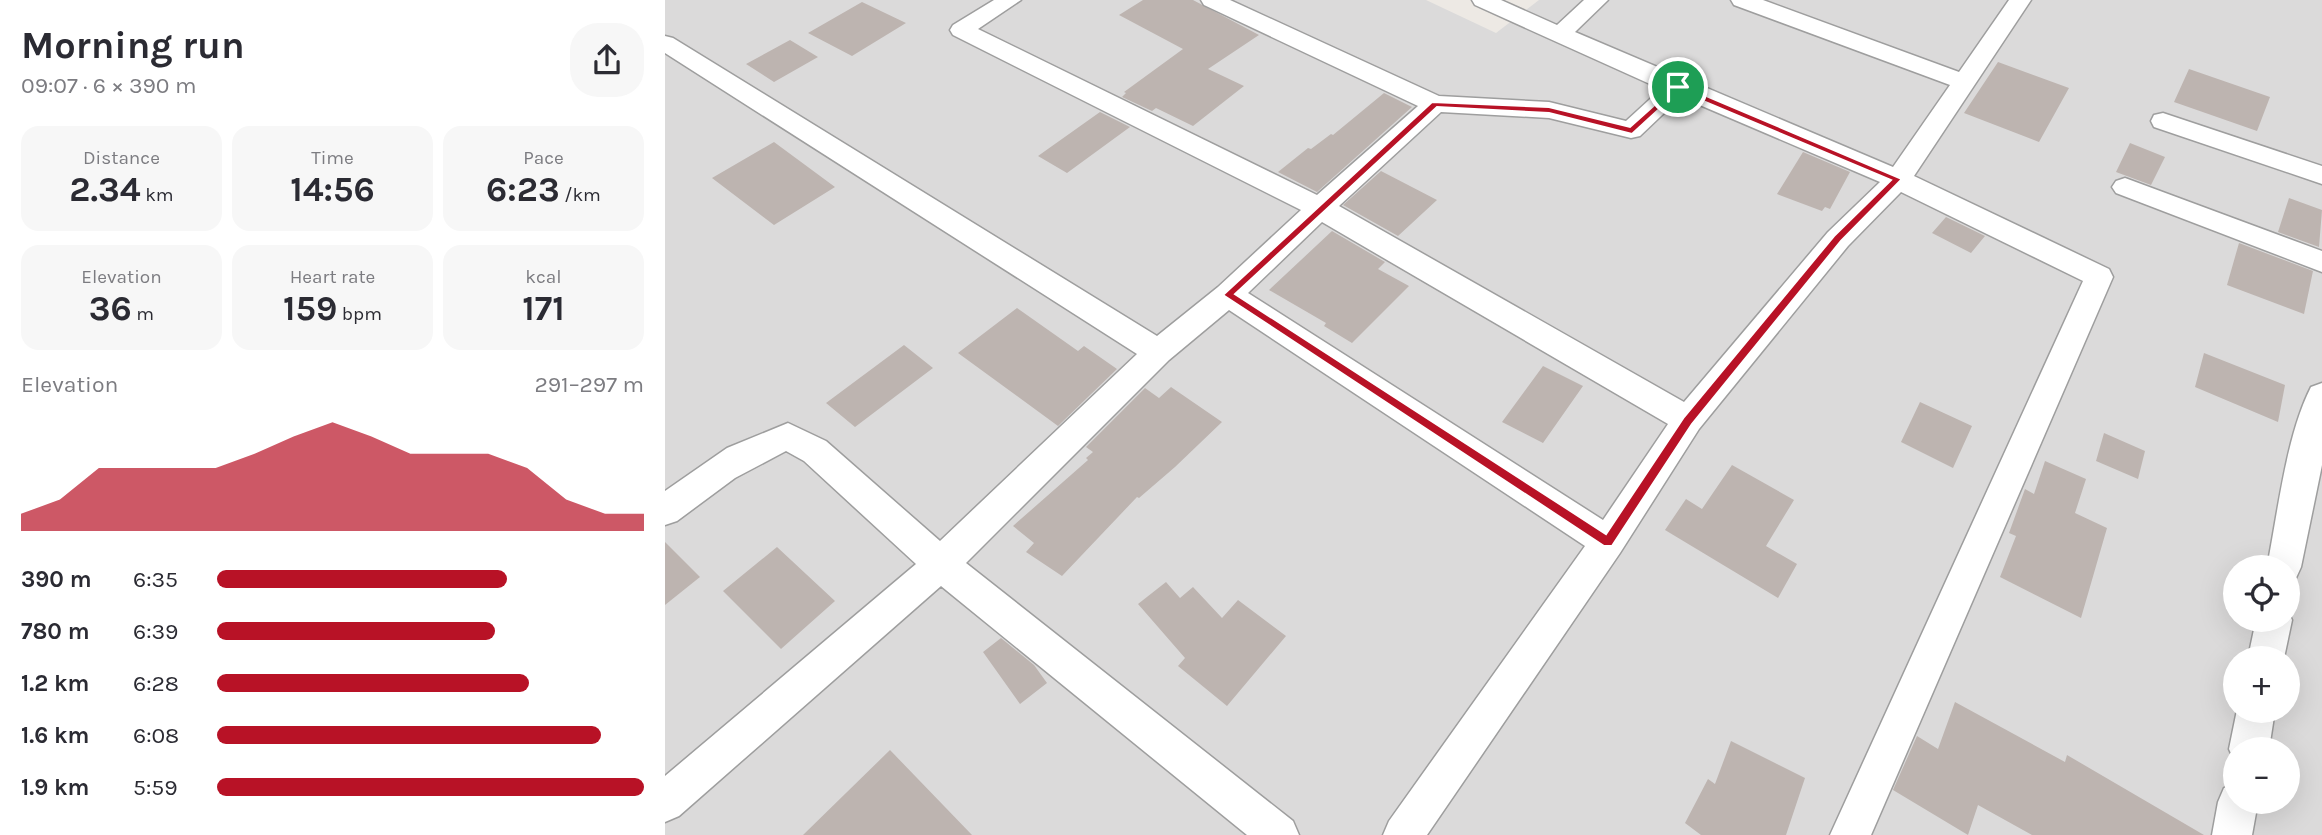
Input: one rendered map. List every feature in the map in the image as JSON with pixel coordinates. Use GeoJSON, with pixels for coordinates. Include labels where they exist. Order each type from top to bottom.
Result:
{"type":"FeatureCollection","features":[{"type":"Feature","properties":{"kind":"street"},"geometry":{"type":"LineString","coordinates":[[1010,0],[961,30],[1320,208],[1688,420]]}},
{"type":"Feature","properties":{"kind":"street"},"geometry":{"type":"LineString","coordinates":[[1212,0],[1435,104],[1549,110],[1632,131],[1678,87]]}},
{"type":"Feature","properties":{"kind":"street"},"geometry":{"type":"LineString","coordinates":[[1483,0],[1678,87],[1898,179],[2099,277],[1850,835]]}},
{"type":"Feature","properties":{"kind":"street"},"geometry":{"type":"LineString","coordinates":[[1559,35],[1597,0]]}},
{"type":"Feature","properties":{"kind":"street"},"geometry":{"type":"LineString","coordinates":[[1742,0],[1964,82]]}},
{"type":"Feature","properties":{"kind":"street"},"geometry":{"type":"LineString","coordinates":[[1403,835],[1608,542],[1688,420],[1838,239],[1898,179],[2020,0]]}},
{"type":"Feature","properties":{"kind":"street"},"geometry":{"type":"LineString","coordinates":[[665,43],[1158,352]]}},
{"type":"Feature","properties":{"kind":"street"},"geometry":{"type":"LineString","coordinates":[[665,802],[941,564],[1158,352],[1228,295],[1435,104]]}},
{"type":"Feature","properties":{"kind":"street"},"geometry":{"type":"LineString","coordinates":[[2163,121],[2322,175]]}},
{"type":"Feature","properties":{"kind":"street"},"geometry":{"type":"LineString","coordinates":[[2125,187],[2322,262]]}},
{"type":"Feature","properties":{"kind":"street"},"geometry":{"type":"LineString","coordinates":[[1228,295],[1608,542]]}},
{"type":"Feature","properties":{"kind":"street"},"geometry":{"type":"LineString","coordinates":[[2287,555],[2315,448],[2322,396]]}},
{"type":"Feature","properties":{"kind":"street"},"geometry":{"type":"LineString","coordinates":[[665,510],[736,457],[762,444],[788,437],[815,451],[941,564],[1279,835]]}},
{"type":"Feature","properties":{"kind":"street"},"geometry":{"type":"LineString","coordinates":[[2232,835],[2236,814]]}},
{"type":"Feature","properties":{"kind":"shaded area"},"geometry":{"type":"Polygon","coordinates":[[[665,0],[1426,0],[1496,33],[1539,0],[2322,0],[2322,835],[665,835],[665,0]]]}},
{"type":"Feature","properties":{"kind":"building"},"geometry":{"type":"Polygon","coordinates":[[[1143,0],[1193,0],[1259,35],[1208,69],[1244,86],[1193,126],[1156,108],[1152,111],[1122,97],[1126,93],[1124,92],[1183,49],[1119,15],[1143,0]]]}},
{"type":"Feature","properties":{"kind":"building"},"geometry":{"type":"Polygon","coordinates":[[[862,2],[906,23],[852,56],[808,33],[862,2]]]}},
{"type":"Feature","properties":{"kind":"building"},"geometry":{"type":"Polygon","coordinates":[[[790,40],[818,57],[774,82],[746,64],[790,40]]]}},
{"type":"Feature","properties":{"kind":"building"},"geometry":{"type":"Polygon","coordinates":[[[1998,62],[2069,88],[2039,142],[1964,113],[1998,62]]]}},
{"type":"Feature","properties":{"kind":"building"},"geometry":{"type":"Polygon","coordinates":[[[2189,69],[2270,97],[2257,131],[2174,102],[2189,69]]]}},
{"type":"Feature","properties":{"kind":"building"},"geometry":{"type":"Polygon","coordinates":[[[1384,93],[1412,107],[1317,192],[1278,172],[1308,148],[1311,149],[1333,135],[1384,93]]]}},
{"type":"Feature","properties":{"kind":"building"},"geometry":{"type":"Polygon","coordinates":[[[1100,112],[1130,127],[1067,173],[1038,156],[1100,112]]]}},
{"type":"Feature","properties":{"kind":"building"},"geometry":{"type":"Polygon","coordinates":[[[774,142],[835,187],[774,225],[712,178],[774,142]]]}},
{"type":"Feature","properties":{"kind":"building"},"geometry":{"type":"Polygon","coordinates":[[[2130,143],[2165,157],[2151,185],[2116,172],[2130,143]]]}},
{"type":"Feature","properties":{"kind":"building"},"geometry":{"type":"Polygon","coordinates":[[[1803,152],[1850,172],[1830,209],[1825,207],[1822,211],[1777,194],[1803,152]]]}},
{"type":"Feature","properties":{"kind":"building"},"geometry":{"type":"Polygon","coordinates":[[[1381,171],[1437,200],[1398,236],[1343,205],[1381,171]]]}},
{"type":"Feature","properties":{"kind":"building"},"geometry":{"type":"Polygon","coordinates":[[[2289,198],[2322,210],[2319,247],[2278,232],[2289,198]]]}},
{"type":"Feature","properties":{"kind":"building"},"geometry":{"type":"Polygon","coordinates":[[[1946,217],[1985,236],[1971,253],[1932,233],[1946,217]]]}},
{"type":"Feature","properties":{"kind":"building"},"geometry":{"type":"Polygon","coordinates":[[[1332,231],[1385,262],[1378,269],[1409,286],[1352,343],[1324,326],[1326,323],[1269,290],[1332,231]]]}},
{"type":"Feature","properties":{"kind":"building"},"geometry":{"type":"Polygon","coordinates":[[[2239,243],[2313,271],[2304,314],[2227,285],[2239,243]]]}},
{"type":"Feature","properties":{"kind":"building"},"geometry":{"type":"Polygon","coordinates":[[[1017,308],[1078,351],[1084,346],[1117,369],[1058,426],[958,353],[1017,308]]]}},
{"type":"Feature","properties":{"kind":"building"},"geometry":{"type":"Polygon","coordinates":[[[904,345],[933,368],[855,427],[826,403],[904,345]]]}},
{"type":"Feature","properties":{"kind":"building"},"geometry":{"type":"Polygon","coordinates":[[[2204,353],[2285,385],[2278,422],[2195,387],[2204,353]]]}},
{"type":"Feature","properties":{"kind":"building"},"geometry":{"type":"Polygon","coordinates":[[[1543,366],[1583,386],[1543,443],[1502,422],[1543,366]]]}},
{"type":"Feature","properties":{"kind":"building"},"geometry":{"type":"Polygon","coordinates":[[[1171,387],[1222,422],[1175,467],[1137,497],[1062,576],[1026,552],[1034,543],[1013,526],[1088,460],[1086,458],[1093,452],[1086,447],[1145,388],[1159,398],[1171,387]]]}},
{"type":"Feature","properties":{"kind":"building"},"geometry":{"type":"Polygon","coordinates":[[[1920,402],[1972,426],[1953,468],[1901,442],[1920,402]]]}},
{"type":"Feature","properties":{"kind":"building"},"geometry":{"type":"Polygon","coordinates":[[[2104,433],[2145,451],[2138,479],[2096,461],[2104,433]]]}},
{"type":"Feature","properties":{"kind":"building"},"geometry":{"type":"Polygon","coordinates":[[[2045,461],[2086,479],[2075,513],[2107,528],[2081,618],[2000,577],[2016,536],[2009,533],[2025,489],[2034,494],[2045,461]]]}},
{"type":"Feature","properties":{"kind":"building"},"geometry":{"type":"Polygon","coordinates":[[[1732,465],[1794,500],[1766,546],[1797,564],[1778,598],[1665,530],[1686,499],[1702,509],[1732,465]]]}},
{"type":"Feature","properties":{"kind":"building"},"geometry":{"type":"Polygon","coordinates":[[[665,542],[700,577],[665,605],[665,542]]]}},
{"type":"Feature","properties":{"kind":"building"},"geometry":{"type":"Polygon","coordinates":[[[777,547],[835,601],[781,649],[723,591],[777,547]]]}},
{"type":"Feature","properties":{"kind":"building"},"geometry":{"type":"Polygon","coordinates":[[[1166,582],[1180,598],[1193,587],[1222,618],[1238,600],[1286,636],[1227,706],[1178,666],[1185,658],[1138,604],[1166,582]]]}},
{"type":"Feature","properties":{"kind":"building"},"geometry":{"type":"Polygon","coordinates":[[[1001,638],[1034,665],[1047,683],[1020,704],[983,652],[1001,638]]]}},
{"type":"Feature","properties":{"kind":"building"},"geometry":{"type":"Polygon","coordinates":[[[1955,702],[2065,762],[2067,755],[2204,835],[2032,835],[1978,805],[1968,835],[1893,790],[1917,736],[1938,749],[1955,702]]]}},
{"type":"Feature","properties":{"kind":"building"},"geometry":{"type":"Polygon","coordinates":[[[1731,741],[1805,778],[1786,835],[1701,835],[1685,823],[1708,779],[1715,784],[1731,741]]]}},
{"type":"Feature","properties":{"kind":"building"},"geometry":{"type":"Polygon","coordinates":[[[890,750],[972,835],[803,835],[890,750]]]}},
{"type":"Feature","properties":{"kind":"route"},"geometry":{"type":"LineString","coordinates":[[1678,87],[1898,179],[1838,239],[1688,420],[1608,542],[1228,295],[1435,104],[1549,110],[1632,131],[1678,87]]}}]}
